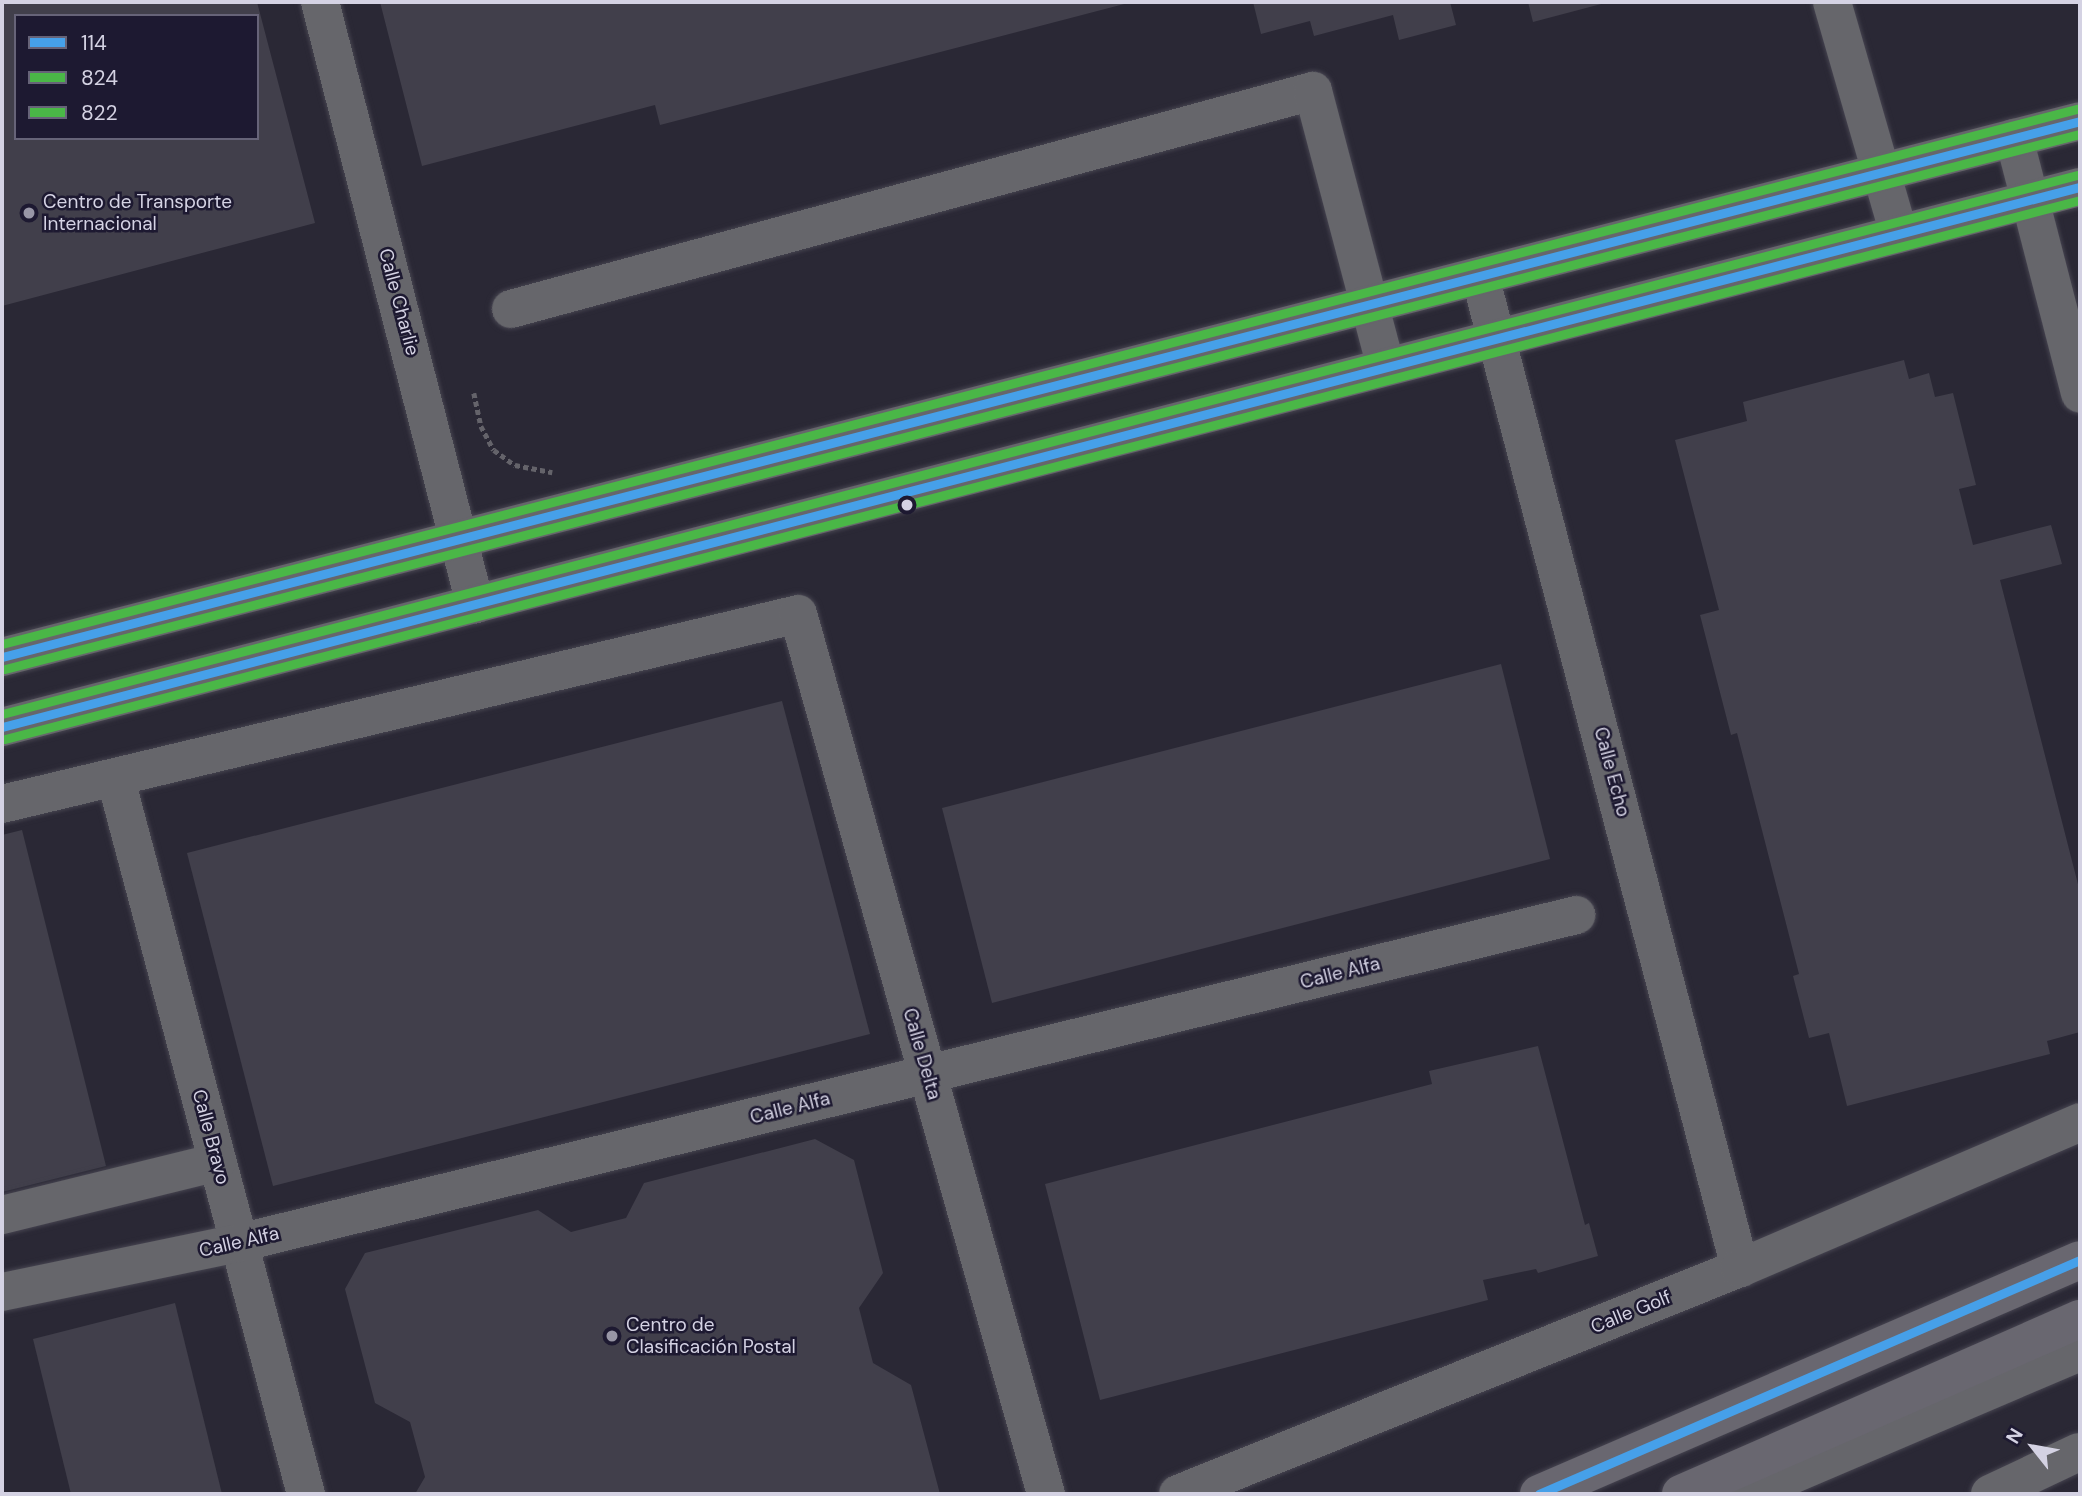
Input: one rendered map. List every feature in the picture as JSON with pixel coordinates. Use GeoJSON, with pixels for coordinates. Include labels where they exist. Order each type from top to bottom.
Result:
{"type":"FeatureCollection","features":[{"type":"Feature","properties":{"kind":"main road"},"geometry":{"type":"LineString","coordinates":[[1539,1494],[2080,1260]]}},
{"type":"Feature","properties":{"kind":"main road"},"geometry":{"type":"LineString","coordinates":[[1681,1494],[2080,1319]]}},
{"type":"Feature","properties":{"kind":"street","name":"Calle Charlie"},"geometry":{"type":"LineString","coordinates":[[320,2],[475,604]]}},
{"type":"Feature","properties":{"kind":"street"},"geometry":{"type":"LineString","coordinates":[[1832,2],[1899,234]]}},
{"type":"Feature","properties":{"kind":"street"},"geometry":{"type":"LineString","coordinates":[[511,309],[1313,91],[1387,368]]}},
{"type":"Feature","properties":{"kind":"street"},"geometry":{"type":"LineString","coordinates":[[2,657],[2080,121]]}},
{"type":"Feature","properties":{"kind":"street"},"geometry":{"type":"LineString","coordinates":[[2014,138],[2080,394]]}},
{"type":"Feature","properties":{"kind":"street"},"geometry":{"type":"LineString","coordinates":[[2,727],[2080,187]]}},
{"type":"Feature","properties":{"kind":"street","name":"Calle Echo"},"geometry":{"type":"LineString","coordinates":[[1480,276],[1740,1268]]}},
{"type":"Feature","properties":{"kind":"street","name":"Calle Delta"},"geometry":{"type":"LineString","coordinates":[[116,780],[798,614],[1046,1494]]}},
{"type":"Feature","properties":{"kind":"street"},"geometry":{"type":"LineString","coordinates":[[2,804],[116,780]]}},
{"type":"Feature","properties":{"kind":"street","name":"Calle Bravo"},"geometry":{"type":"LineString","coordinates":[[116,780],[306,1494]]}},
{"type":"Feature","properties":{"kind":"street","name":"Calle Alfa"},"geometry":{"type":"LineString","coordinates":[[2,1292],[239,1243],[1576,915]]}},
{"type":"Feature","properties":{"kind":"street","name":"Calle Golf"},"geometry":{"type":"LineString","coordinates":[[1178,1494],[1740,1268],[2080,1122]]}},
{"type":"Feature","properties":{"kind":"street"},"geometry":{"type":"LineString","coordinates":[[2,1215],[217,1161]]}},
{"type":"Feature","properties":{"kind":"street"},"geometry":{"type":"LineString","coordinates":[[1747,1494],[2080,1352]]}},
{"type":"Feature","properties":{"kind":"street"},"geometry":{"type":"LineString","coordinates":[[1990,1494],[2080,1452]]}},
{"type":"Feature","properties":{"kind":"path"},"geometry":{"type":"LineString","coordinates":[[474,393],[481,426],[494,450],[515,465],[539,472],[564,472]]}},
{"type":"Feature","properties":{"kind":"building"},"geometry":{"type":"Polygon","coordinates":[[[2,2],[257,2],[315,223],[2,306],[2,2]]]}},
{"type":"Feature","properties":{"kind":"building"},"geometry":{"type":"Polygon","coordinates":[[[380,2],[1128,3],[660,125],[655,105],[422,166],[380,2]]]}},
{"type":"Feature","properties":{"kind":"building"},"geometry":{"type":"Polygon","coordinates":[[[1253,2],[1450,2],[1456,25],[1399,40],[1393,15],[1314,36],[1310,21],[1261,34],[1253,2]]]}},
{"type":"Feature","properties":{"kind":"building"},"geometry":{"type":"Polygon","coordinates":[[[1528,2],[1605,2],[1605,3],[1533,22],[1528,2]]]}},
{"type":"Feature","properties":{"kind":"building"},"geometry":{"type":"Polygon","coordinates":[[[1904,360],[1909,379],[1929,373],[1935,397],[1953,393],[1976,485],[1959,489],[1973,545],[2051,525],[2062,564],[2000,580],[2080,892],[2080,1032],[2047,1041],[2050,1054],[1847,1106],[1829,1033],[1809,1038],[1793,976],[1799,974],[1737,733],[1731,735],[1700,615],[1719,610],[1675,440],[1747,421],[1743,402],[1904,360]]]}},
{"type":"Feature","properties":{"kind":"building"},"geometry":{"type":"Polygon","coordinates":[[[1501,664],[1550,859],[992,1003],[942,808],[1501,664]]]}},
{"type":"Feature","properties":{"kind":"building"},"geometry":{"type":"Polygon","coordinates":[[[782,701],[870,1034],[273,1186],[187,853],[782,701]]]}},
{"type":"Feature","properties":{"kind":"building"},"geometry":{"type":"Polygon","coordinates":[[[22,830],[106,1166],[2,1192],[2,835],[22,830]]]}},
{"type":"Feature","properties":{"kind":"building"},"geometry":{"type":"Polygon","coordinates":[[[1538,1046],[1585,1225],[1589,1223],[1598,1256],[1538,1273],[1536,1269],[1483,1280],[1488,1300],[1100,1400],[1045,1184],[1432,1084],[1429,1071],[1538,1046]]]}},
{"type":"Feature","properties":{"kind":"building","name":"Centro de Clasificación Postal"},"geometry":{"type":"Polygon","coordinates":[[[815,1139],[854,1160],[883,1273],[859,1308],[873,1363],[911,1385],[940,1494],[415,1494],[425,1477],[410,1422],[375,1403],[345,1289],[365,1253],[538,1210],[571,1232],[626,1218],[644,1183],[815,1139]]]}},
{"type":"Feature","properties":{"kind":"building"},"geometry":{"type":"Polygon","coordinates":[[[175,1303],[222,1494],[71,1494],[33,1339],[175,1303]]]}},
{"type":"Feature","properties":{"kind":"transit line","name":"822"},"geometry":{"type":"LineString","coordinates":[[2,644],[2077,109]]}},
{"type":"Feature","properties":{"kind":"transit line","name":"114"},"geometry":{"type":"LineString","coordinates":[[2,657],[2080,121]]}},
{"type":"Feature","properties":{"kind":"transit line","name":"824"},"geometry":{"type":"LineString","coordinates":[[5,669],[2080,134]]}},
{"type":"Feature","properties":{"kind":"transit line","name":"822"},"geometry":{"type":"LineString","coordinates":[[2,714],[2077,175]]}},
{"type":"Feature","properties":{"kind":"transit line","name":"114"},"geometry":{"type":"LineString","coordinates":[[2,727],[2080,187]]}},
{"type":"Feature","properties":{"kind":"transit line","name":"824"},"geometry":{"type":"LineString","coordinates":[[5,739],[2080,200]]}},
{"type":"Feature","properties":{"kind":"transit line","name":"114"},"geometry":{"type":"LineString","coordinates":[[1539,1494],[2080,1260]]}},
{"type":"Feature","properties":{"kind":"place","name":"Centro de Transporte Internacional"},"geometry":{"type":"Point","coordinates":[29,213]}},
{"type":"Feature","properties":{"kind":"place","name":"Centro de Clasificación Postal"},"geometry":{"type":"Point","coordinates":[612,1336]}}]}
